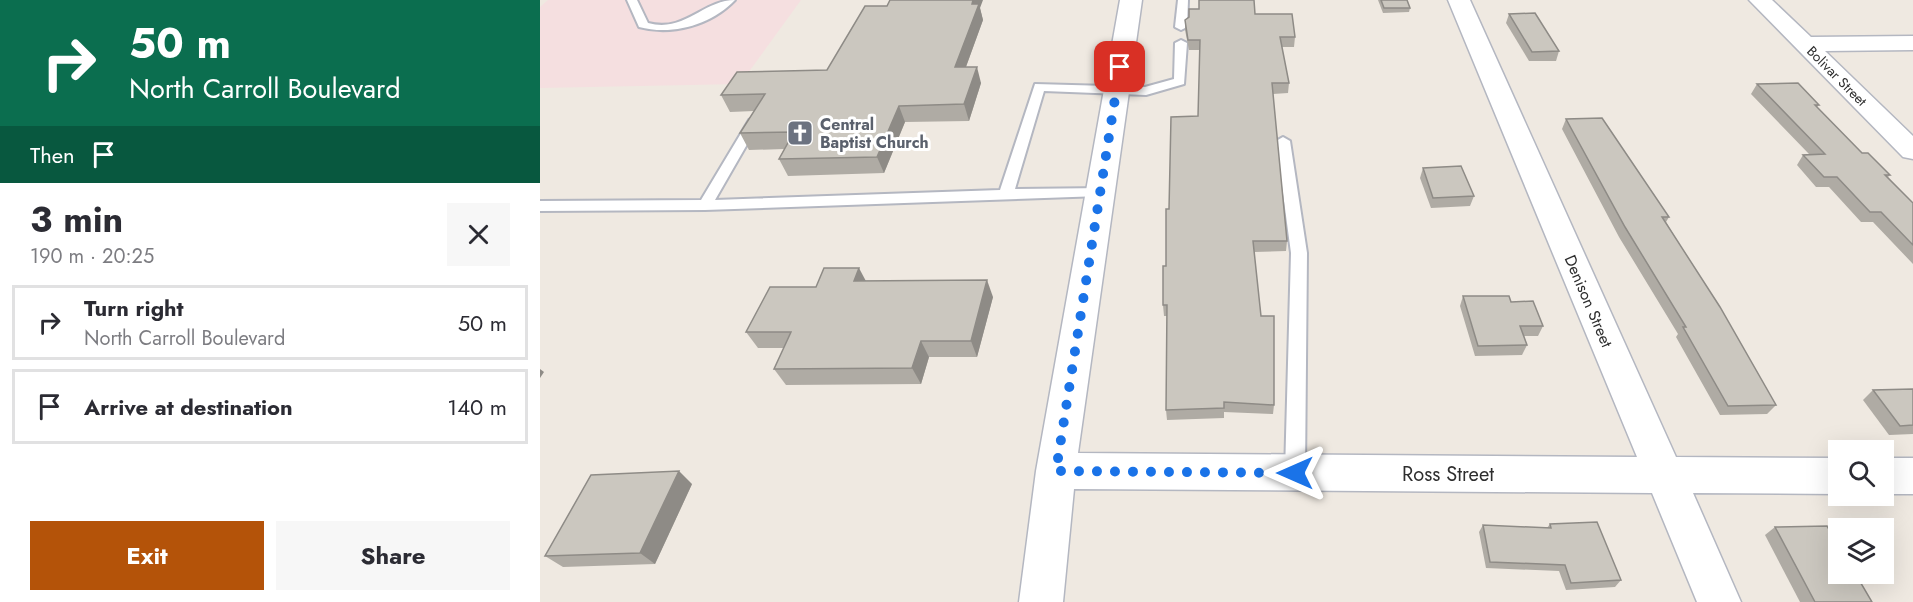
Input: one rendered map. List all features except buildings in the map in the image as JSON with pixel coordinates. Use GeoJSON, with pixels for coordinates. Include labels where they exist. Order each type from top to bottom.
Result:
{"type":"FeatureCollection","features":[{"type":"Feature","properties":{"kind":"street"},"geometry":{"type":"LineString","coordinates":[[1041,602],[1056,471],[1131,0]]}},
{"type":"Feature","properties":{"kind":"street","name":"Denison Street"},"geometry":{"type":"LineString","coordinates":[[1459,0],[1719,602]]}},
{"type":"Feature","properties":{"kind":"street","name":"Bolivar Street"},"geometry":{"type":"LineString","coordinates":[[1760,0],[1909,143]]}},
{"type":"Feature","properties":{"kind":"street"},"geometry":{"type":"LineString","coordinates":[[1805,44],[1913,43]]}},
{"type":"Feature","properties":{"kind":"street","name":"Ross Street"},"geometry":{"type":"LineString","coordinates":[[1056,471],[1828,476]]}},
{"type":"Feature","properties":{"kind":"street"},"geometry":{"type":"LineString","coordinates":[[1894,476],[1913,476]]}},
{"type":"Feature","properties":{"kind":"lane"},"geometry":{"type":"LineString","coordinates":[[632,0],[643,25],[651,28],[689,25],[730,0]]}},
{"type":"Feature","properties":{"kind":"lane"},"geometry":{"type":"LineString","coordinates":[[1182,27],[1183,0]]}},
{"type":"Feature","properties":{"kind":"lane"},"geometry":{"type":"LineString","coordinates":[[1006,194],[1039,87],[1146,91],[1180,81],[1181,43]]}},
{"type":"Feature","properties":{"kind":"lane"},"geometry":{"type":"LineString","coordinates":[[705,205],[756,118]]}},
{"type":"Feature","properties":{"kind":"lane"},"geometry":{"type":"LineString","coordinates":[[1283,141],[1299,253],[1295,473]]}},
{"type":"Feature","properties":{"kind":"lane"},"geometry":{"type":"LineString","coordinates":[[540,206],[705,205],[1101,191]]}},
{"type":"Feature","properties":{"kind":"shaded area"},"geometry":{"type":"Polygon","coordinates":[[[548,0],[801,0],[740,84],[540,88],[540,7],[548,0]]]}},
{"type":"Feature","properties":{"kind":"place","name":"Central Baptist Church"},"geometry":{"type":"Point","coordinates":[800,133]}},
{"type":"Feature","properties":{"kind":"route"},"geometry":{"type":"LineString","coordinates":[[1120,67],[1056,471],[1295,473]]}}]}
